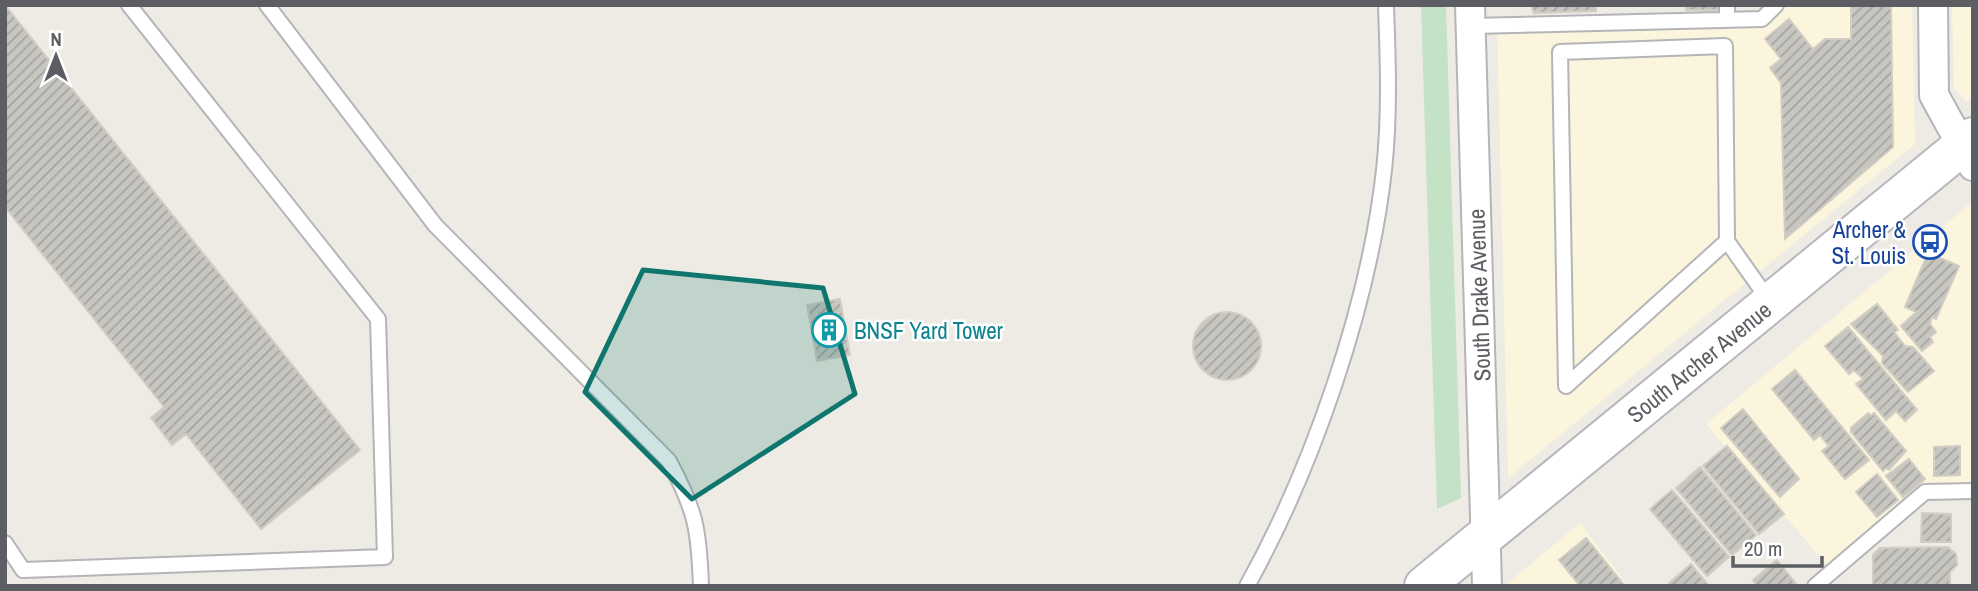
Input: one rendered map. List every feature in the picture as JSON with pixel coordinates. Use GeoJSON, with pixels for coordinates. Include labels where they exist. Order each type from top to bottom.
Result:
{"type":"FeatureCollection","features":[{"type":"Feature","properties":{"kind":"main road","name":"South Archer Avenue"},"geometry":{"type":"LineString","coordinates":[[1424,586],[1771,303],[1969,150]]}},
{"type":"Feature","properties":{"kind":"street"},"geometry":{"type":"LineString","coordinates":[[1933,5],[1934,95],[1969,150]]}},
{"type":"Feature","properties":{"kind":"street","name":"South Drake Avenue"},"geometry":{"type":"LineString","coordinates":[[1470,15],[1487,586]]}},
{"type":"Feature","properties":{"kind":"lane"},"geometry":{"type":"LineString","coordinates":[[5,543],[23,570],[385,557],[378,319],[129,5]]}},
{"type":"Feature","properties":{"kind":"lane"},"geometry":{"type":"LineString","coordinates":[[267,5],[435,225],[669,461],[691,501],[700,540],[701,586]]}},
{"type":"Feature","properties":{"kind":"lane"},"geometry":{"type":"LineString","coordinates":[[1247,586],[1277,532],[1319,423],[1347,344],[1368,261],[1384,171],[1389,85],[1387,5]]}},
{"type":"Feature","properties":{"kind":"lane"},"geometry":{"type":"LineString","coordinates":[[1470,15],[1727,13],[1762,19],[1776,5]]}},
{"type":"Feature","properties":{"kind":"lane"},"geometry":{"type":"LineString","coordinates":[[1727,241],[1566,386],[1560,52],[1725,46],[1727,241],[1771,303]]}},
{"type":"Feature","properties":{"kind":"lane"},"geometry":{"type":"LineString","coordinates":[[1815,586],[1925,492],[1973,491]]}},
{"type":"Feature","properties":{"kind":"highlighted area"},"geometry":{"type":"Polygon","coordinates":[[[643,270],[823,288],[855,394],[692,499],[585,392],[643,270]]]}},
{"type":"Feature","properties":{"kind":"shaded area"},"geometry":{"type":"Polygon","coordinates":[[[1776,5],[1912,5],[1915,144],[1508,478],[1497,25],[1762,19],[1776,5]]]}},
{"type":"Feature","properties":{"kind":"shaded area"},"geometry":{"type":"Polygon","coordinates":[[[1952,5],[1973,5],[1973,98],[1967,102],[1954,88],[1952,5]]]}},
{"type":"Feature","properties":{"kind":"shaded area"},"geometry":{"type":"Polygon","coordinates":[[[1973,201],[1973,491],[1925,492],[1832,571],[1706,424],[1973,201]]]}},
{"type":"Feature","properties":{"kind":"shaded area"},"geometry":{"type":"Polygon","coordinates":[[[1580,523],[1628,586],[1508,586],[1508,583],[1580,523]]]}},
{"type":"Feature","properties":{"kind":"green space"},"geometry":{"type":"Polygon","coordinates":[[[1421,5],[1446,5],[1461,498],[1437,509],[1421,5]]]}},
{"type":"Feature","properties":{"kind":"building"},"geometry":{"type":"Polygon","coordinates":[[[5,5],[360,450],[261,529],[186,434],[172,445],[151,418],[164,407],[5,207],[5,5]]]}},
{"type":"Feature","properties":{"kind":"building"},"geometry":{"type":"Polygon","coordinates":[[[1531,5],[1596,5],[1596,11],[1534,13],[1531,5]]]}},
{"type":"Feature","properties":{"kind":"building"},"geometry":{"type":"Polygon","coordinates":[[[1686,5],[1718,5],[1718,10],[1686,10],[1686,5]]]}},
{"type":"Feature","properties":{"kind":"building"},"geometry":{"type":"Polygon","coordinates":[[[1851,5],[1891,5],[1893,147],[1785,239],[1781,83],[1770,68],[1781,59],[1765,39],[1789,19],[1813,49],[1825,39],[1851,39],[1851,5]]]}},
{"type":"Feature","properties":{"kind":"building"},"geometry":{"type":"Polygon","coordinates":[[[1928,253],[1959,266],[1936,319],[1932,317],[1930,324],[1936,332],[1930,337],[1933,342],[1922,351],[1901,326],[1916,312],[1905,307],[1928,253]]]}},
{"type":"Feature","properties":{"kind":"building","name":"BNSF Yard Tower"},"geometry":{"type":"Polygon","coordinates":[[[840,299],[850,355],[817,361],[807,305],[840,299]]]}},
{"type":"Feature","properties":{"kind":"building"},"geometry":{"type":"Polygon","coordinates":[[[1877,304],[1898,330],[1894,332],[1905,346],[1913,347],[1934,371],[1908,392],[1882,363],[1883,356],[1851,324],[1877,304]]]}},
{"type":"Feature","properties":{"kind":"building"},"geometry":{"type":"Polygon","coordinates":[[[1227,312],[1240,315],[1251,322],[1258,333],[1261,346],[1258,359],[1251,370],[1240,377],[1227,380],[1214,377],[1203,370],[1196,359],[1193,346],[1196,333],[1203,322],[1214,315],[1227,312]]]}},
{"type":"Feature","properties":{"kind":"building"},"geometry":{"type":"Polygon","coordinates":[[[1848,327],[1917,410],[1905,421],[1896,411],[1886,420],[1856,384],[1863,379],[1854,370],[1849,374],[1825,346],[1848,327]]]}},
{"type":"Feature","properties":{"kind":"building"},"geometry":{"type":"Polygon","coordinates":[[[1795,370],[1869,460],[1845,479],[1822,451],[1829,446],[1820,435],[1814,440],[1772,389],[1795,370]]]}},
{"type":"Feature","properties":{"kind":"building"},"geometry":{"type":"Polygon","coordinates":[[[1743,409],[1799,479],[1780,497],[1721,428],[1743,409]]]}},
{"type":"Feature","properties":{"kind":"building"},"geometry":{"type":"Polygon","coordinates":[[[1868,413],[1871,416],[1874,413],[1906,451],[1889,470],[1886,468],[1883,471],[1851,432],[1851,428],[1868,413]]]}},
{"type":"Feature","properties":{"kind":"building"},"geometry":{"type":"Polygon","coordinates":[[[1727,446],[1784,514],[1759,534],[1703,466],[1727,446]]]}},
{"type":"Feature","properties":{"kind":"building"},"geometry":{"type":"Polygon","coordinates":[[[1960,446],[1960,475],[1934,476],[1934,447],[1960,446]]]}},
{"type":"Feature","properties":{"kind":"building"},"geometry":{"type":"Polygon","coordinates":[[[1909,459],[1925,479],[1903,497],[1886,476],[1909,459]]]}},
{"type":"Feature","properties":{"kind":"building"},"geometry":{"type":"Polygon","coordinates":[[[1700,467],[1756,535],[1732,555],[1676,488],[1700,467]]]}},
{"type":"Feature","properties":{"kind":"building"},"geometry":{"type":"Polygon","coordinates":[[[1877,474],[1898,500],[1877,517],[1856,492],[1877,474]]]}},
{"type":"Feature","properties":{"kind":"building"},"geometry":{"type":"Polygon","coordinates":[[[1672,490],[1729,557],[1707,576],[1650,509],[1672,490]]]}},
{"type":"Feature","properties":{"kind":"building"},"geometry":{"type":"Polygon","coordinates":[[[1922,513],[1951,514],[1951,542],[1921,542],[1922,513]]]}},
{"type":"Feature","properties":{"kind":"building"},"geometry":{"type":"Polygon","coordinates":[[[1586,538],[1625,586],[1580,586],[1559,560],[1586,538]]]}},
{"type":"Feature","properties":{"kind":"building"},"geometry":{"type":"Polygon","coordinates":[[[1948,547],[1956,554],[1957,565],[1950,572],[1950,585],[1873,586],[1873,555],[1880,548],[1948,547]]]}},
{"type":"Feature","properties":{"kind":"building"},"geometry":{"type":"Polygon","coordinates":[[[1777,560],[1797,585],[1757,586],[1753,580],[1777,560]]]}},
{"type":"Feature","properties":{"kind":"building"},"geometry":{"type":"Polygon","coordinates":[[[1691,564],[1709,586],[1672,586],[1669,583],[1691,564]]]}},
{"type":"Feature","properties":{"kind":"place","name":"Archer & St. Louis"},"geometry":{"type":"Point","coordinates":[1930,242]}},
{"type":"Feature","properties":{"kind":"place","name":"BNSF Yard Tower"},"geometry":{"type":"Point","coordinates":[829,330]}}]}
